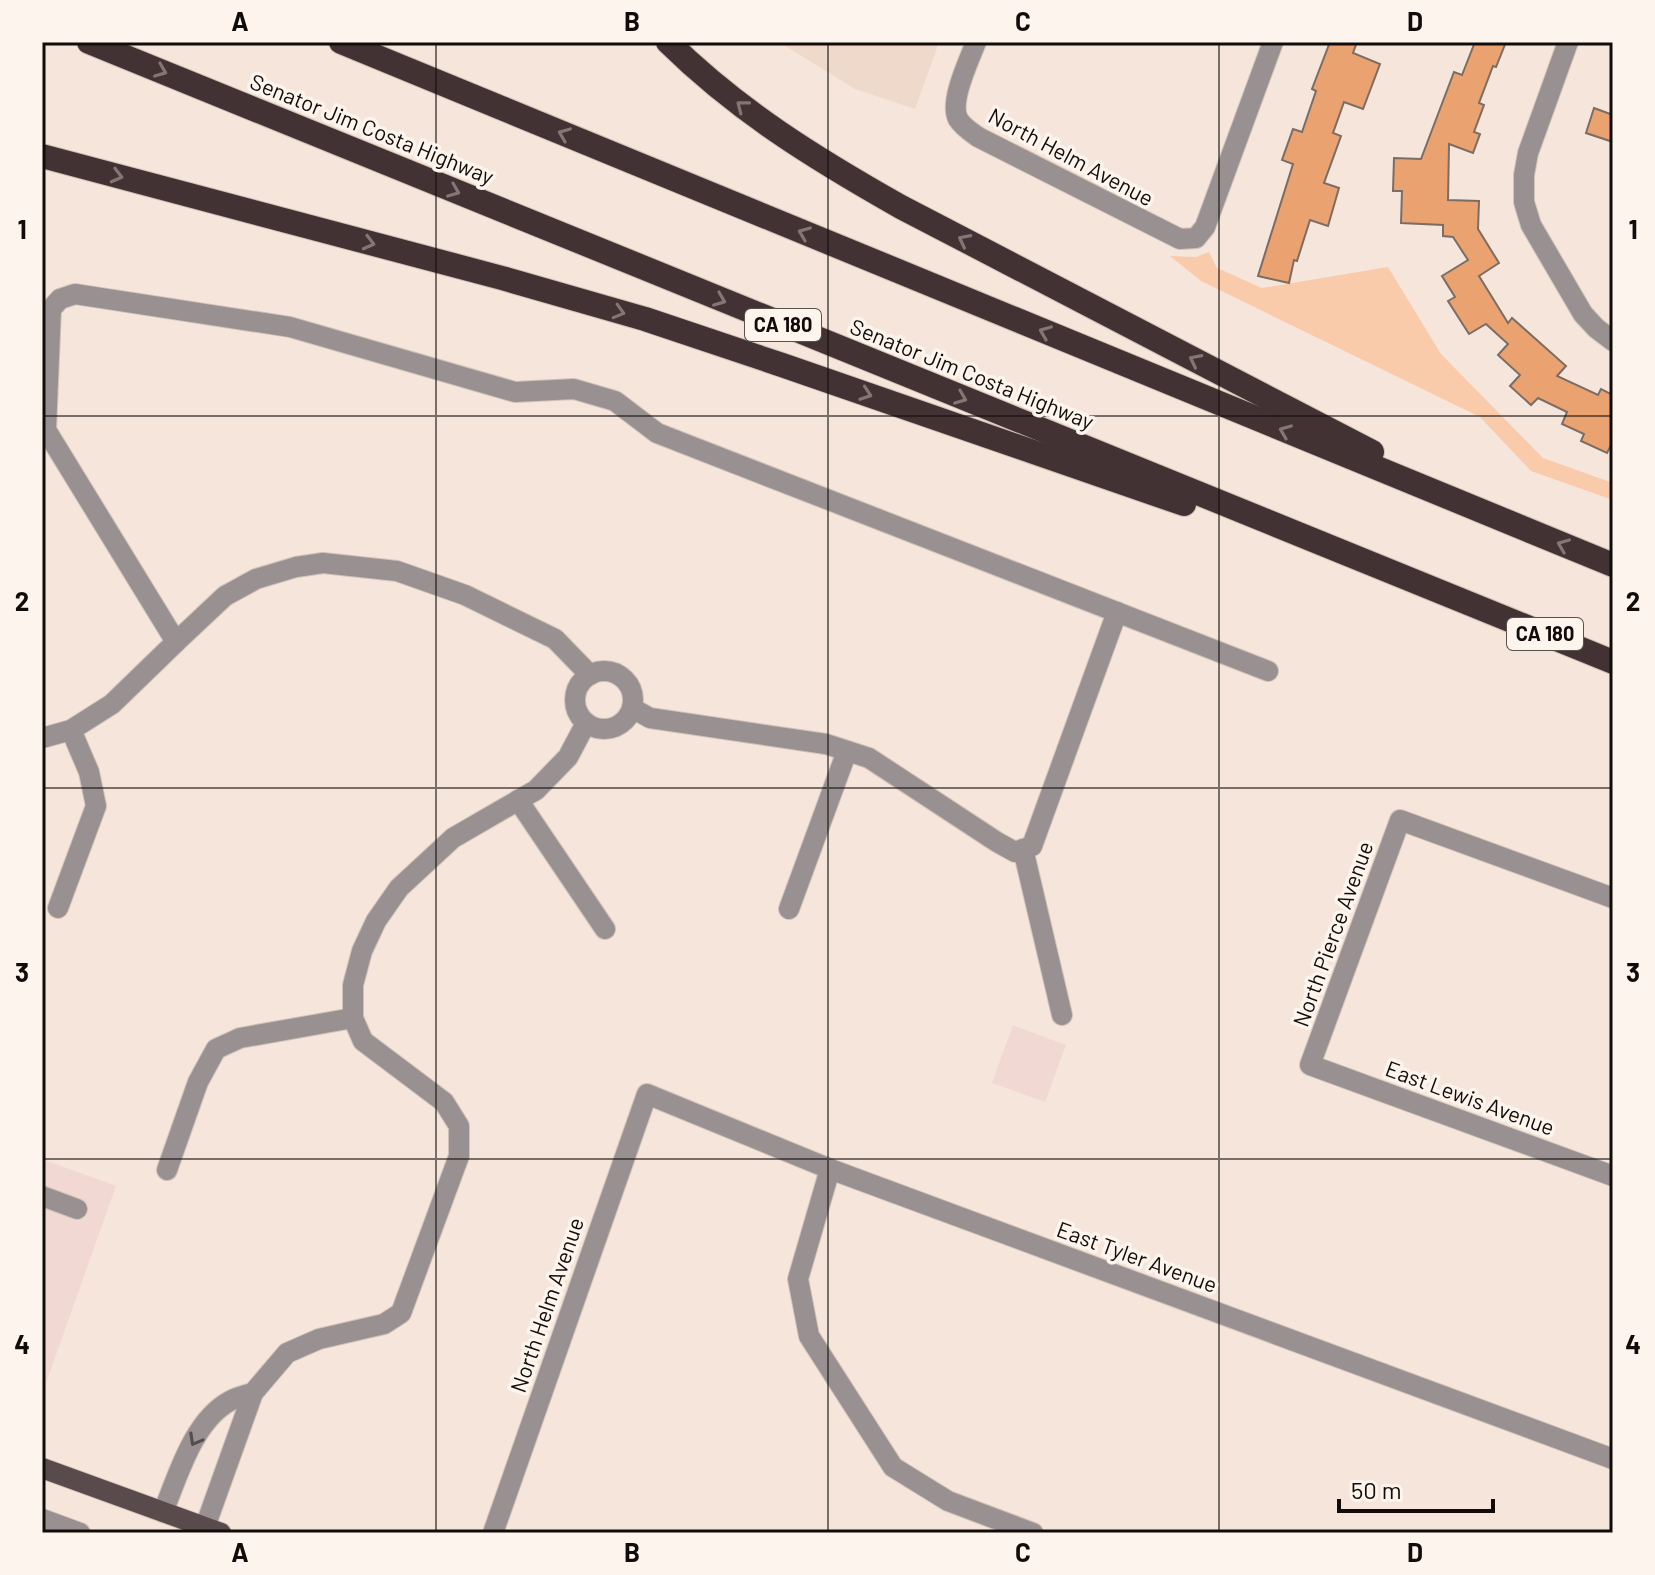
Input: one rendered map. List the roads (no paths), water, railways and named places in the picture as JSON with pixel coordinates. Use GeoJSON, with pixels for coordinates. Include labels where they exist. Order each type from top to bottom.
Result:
{"type":"FeatureCollection","features":[{"type":"Feature","properties":{"kind":"highway","name":"Senator Jim Costa Highway"},"geometry":{"type":"LineString","coordinates":[[89,42],[1613,662]]}},
{"type":"Feature","properties":{"kind":"highway"},"geometry":{"type":"LineString","coordinates":[[341,42],[1613,565]]}},
{"type":"Feature","properties":{"kind":"highway"},"geometry":{"type":"LineString","coordinates":[[668,42],[779,135],[863,186],[1513,525]]}},
{"type":"Feature","properties":{"kind":"highway"},"geometry":{"type":"LineString","coordinates":[[42,156],[645,319],[1477,607]]}},
{"type":"Feature","properties":{"kind":"main road"},"geometry":{"type":"LineString","coordinates":[[42,1468],[213,1530]]}},
{"type":"Feature","properties":{"kind":"street","name":"North Helm Avenue"},"geometry":{"type":"LineString","coordinates":[[976,42],[955,108],[959,120],[967,129],[1180,239],[1196,238],[1205,227],[1273,42]]}},
{"type":"Feature","properties":{"kind":"street"},"geometry":{"type":"LineString","coordinates":[[1568,42],[1528,153],[1524,202],[1531,225],[1583,314],[1613,341]]}},
{"type":"Feature","properties":{"kind":"street"},"geometry":{"type":"LineString","coordinates":[[176,642],[46,430],[51,309],[60,299],[75,294],[290,327],[515,392],[574,389],[615,401],[657,433],[1268,671]]}},
{"type":"Feature","properties":{"kind":"street"},"geometry":{"type":"LineString","coordinates":[[42,738],[71,730],[112,704],[225,596],[256,579],[323,563],[397,571],[465,595],[555,639],[590,675]]}},
{"type":"Feature","properties":{"kind":"street"},"geometry":{"type":"LineString","coordinates":[[632,708],[650,718],[826,744],[869,758],[1015,852],[1032,846],[1117,612]]}},
{"type":"Feature","properties":{"kind":"street"},"geometry":{"type":"LineString","coordinates":[[599,672],[618,675],[631,689],[632,708],[628,716],[613,728],[604,729],[586,723],[576,707],[578,689],[590,675],[599,672]]}},
{"type":"Feature","properties":{"kind":"street"},"geometry":{"type":"LineString","coordinates":[[213,1530],[253,1393],[287,1353],[319,1339],[384,1324],[401,1313],[459,1156],[459,1126],[444,1102],[363,1041],[353,1018],[353,985],[362,951],[376,921],[399,888],[453,838],[536,790],[568,757],[586,723]]}},
{"type":"Feature","properties":{"kind":"street"},"geometry":{"type":"LineString","coordinates":[[58,908],[96,806],[89,772],[71,730]]}},
{"type":"Feature","properties":{"kind":"street"},"geometry":{"type":"LineString","coordinates":[[789,909],[847,751]]}},
{"type":"Feature","properties":{"kind":"street"},"geometry":{"type":"LineString","coordinates":[[518,800],[605,929]]}},
{"type":"Feature","properties":{"kind":"street","name":"North Pierce Avenue"},"geometry":{"type":"LineString","coordinates":[[1310,1065],[1400,820],[1613,898]]}},
{"type":"Feature","properties":{"kind":"street"},"geometry":{"type":"LineString","coordinates":[[1023,849],[1062,1015]]}},
{"type":"Feature","properties":{"kind":"street"},"geometry":{"type":"LineString","coordinates":[[167,1170],[198,1082],[216,1049],[240,1038],[353,1018]]}},
{"type":"Feature","properties":{"kind":"street","name":"East Lewis Avenue"},"geometry":{"type":"LineString","coordinates":[[1310,1065],[1613,1176]]}},
{"type":"Feature","properties":{"kind":"street","name":"North Helm Avenue"},"geometry":{"type":"LineString","coordinates":[[493,1533],[647,1094]]}},
{"type":"Feature","properties":{"kind":"street","name":"East Tyler Avenue"},"geometry":{"type":"LineString","coordinates":[[647,1094],[830,1169],[1613,1459]]}},
{"type":"Feature","properties":{"kind":"street"},"geometry":{"type":"LineString","coordinates":[[830,1169],[798,1279],[809,1336],[893,1467],[948,1501],[1033,1533]]}},
{"type":"Feature","properties":{"kind":"street"},"geometry":{"type":"LineString","coordinates":[[42,1196],[77,1209]]}},
{"type":"Feature","properties":{"kind":"street"},"geometry":{"type":"LineString","coordinates":[[163,1512],[203,1425],[232,1399],[253,1393]]}},
{"type":"Feature","properties":{"kind":"street"},"geometry":{"type":"LineString","coordinates":[[42,1519],[80,1533]]}}]}
